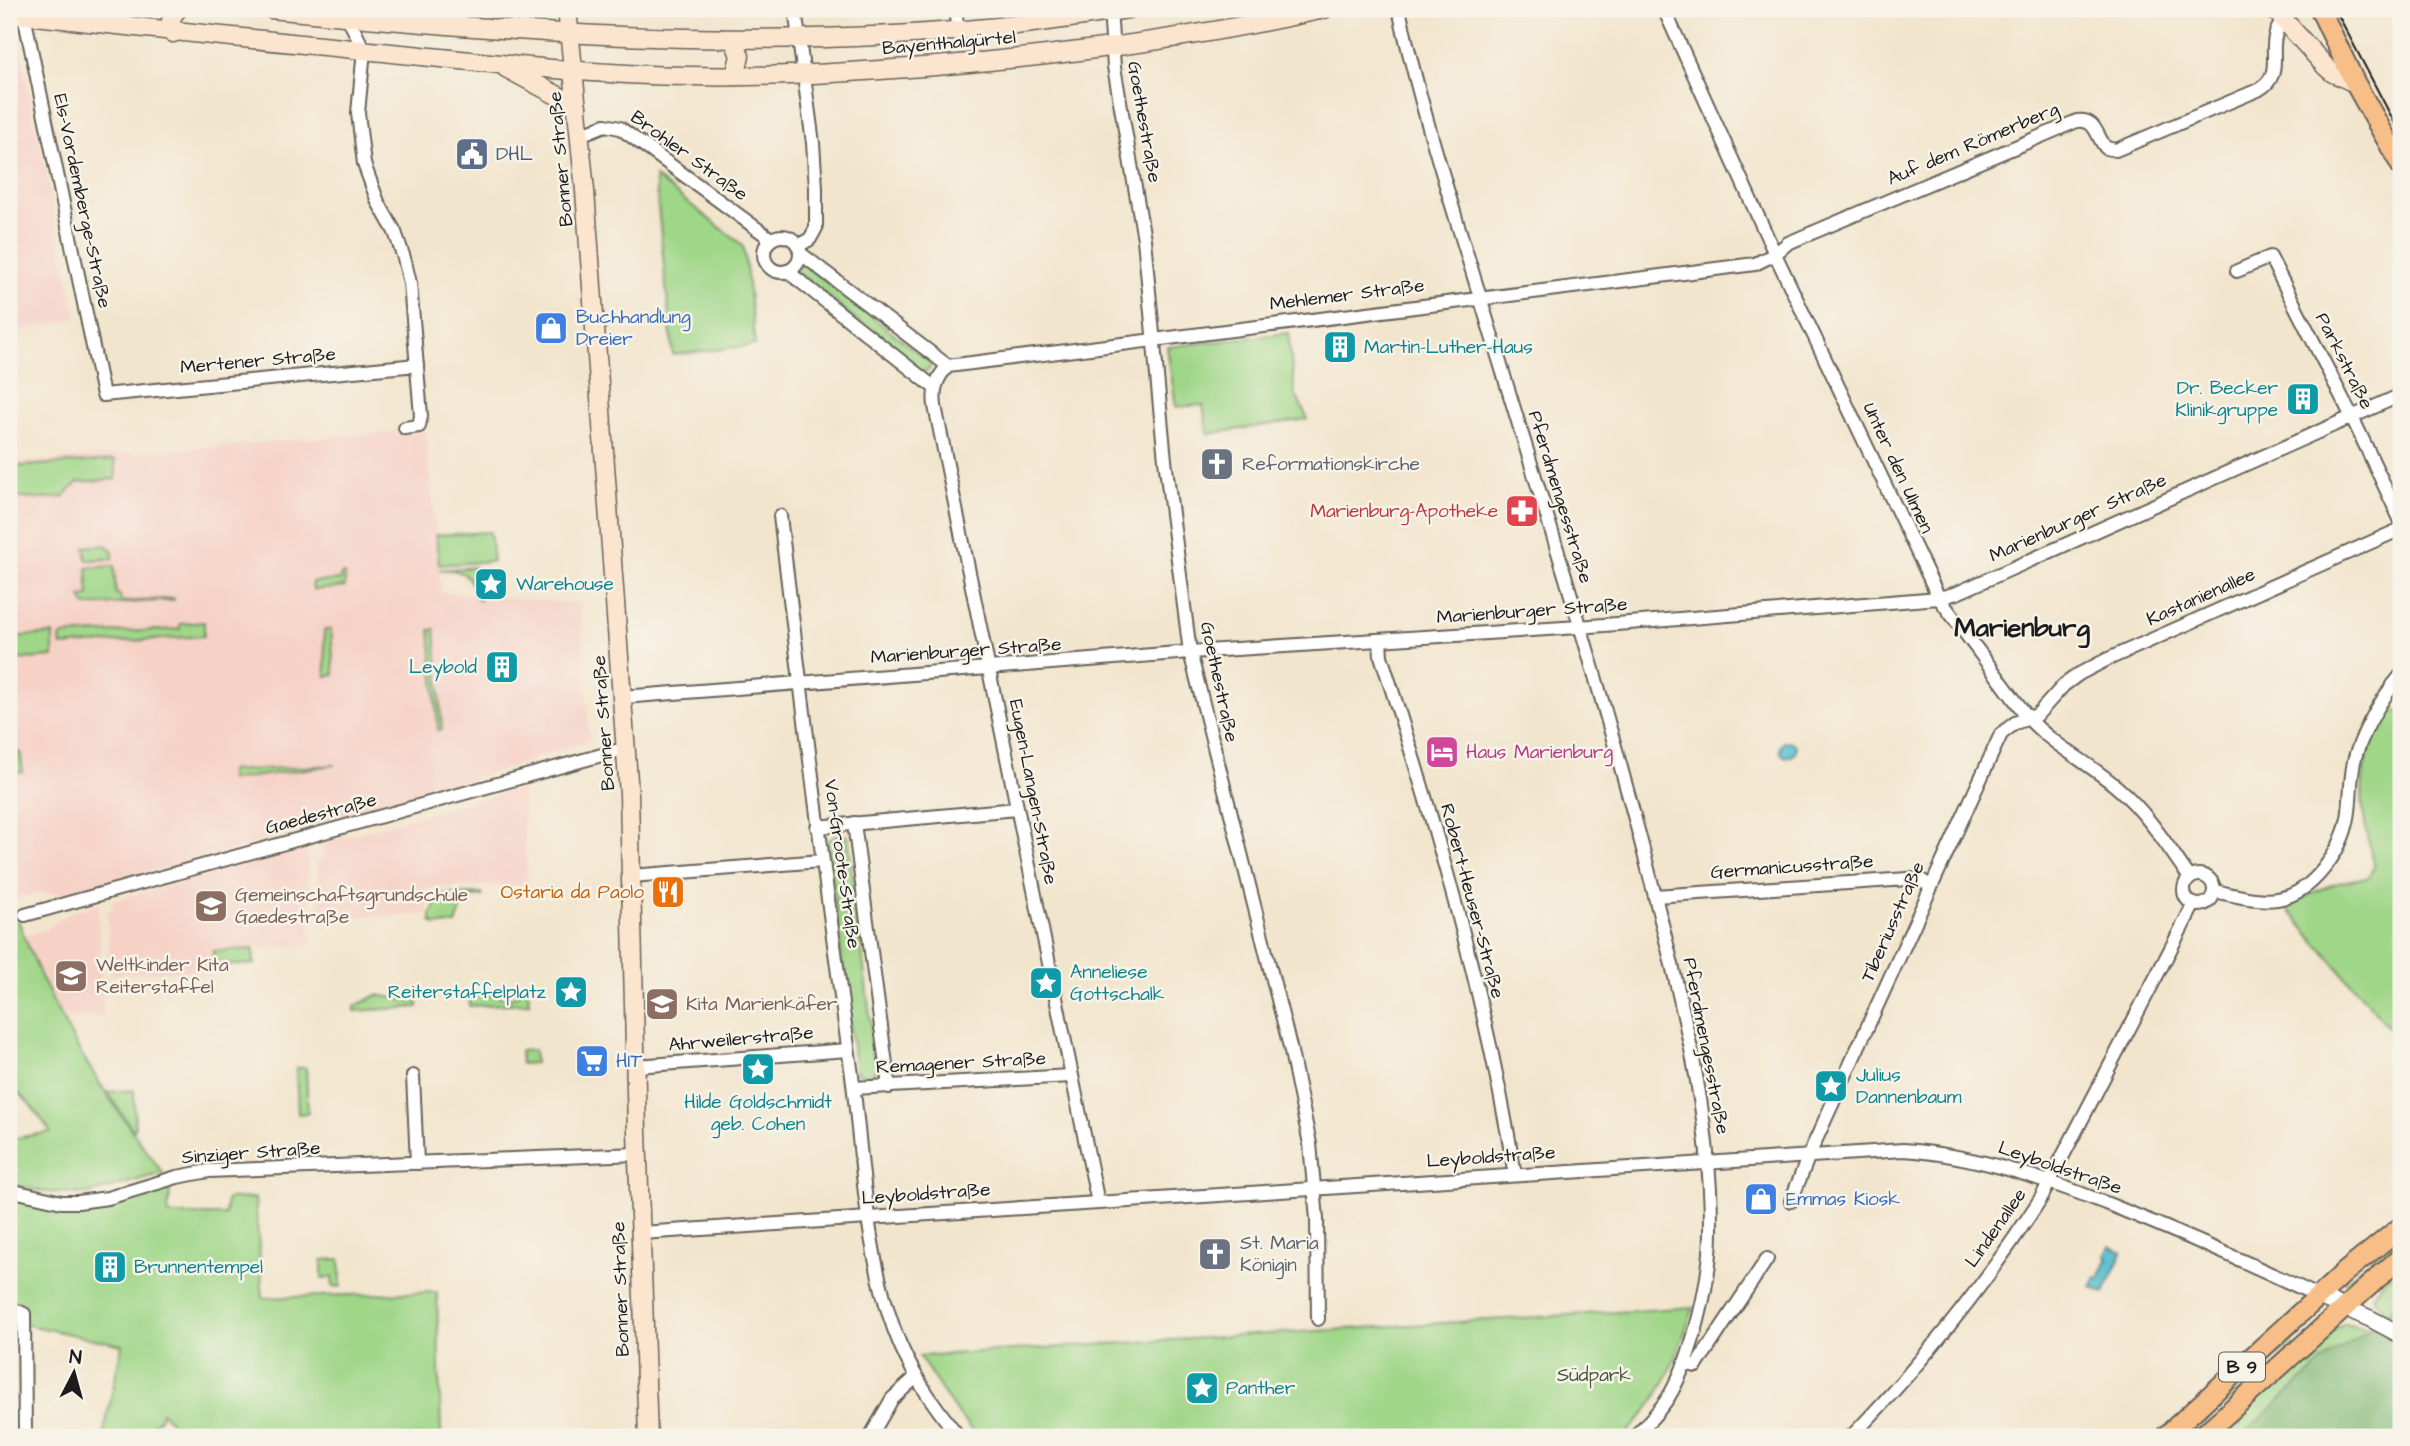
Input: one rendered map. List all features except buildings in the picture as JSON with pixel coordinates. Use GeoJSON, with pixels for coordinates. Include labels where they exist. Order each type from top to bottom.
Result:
{"type":"FeatureCollection","features":[{"type":"Feature","properties":{"kind":"main road"},"geometry":{"type":"LineString","coordinates":[[173,33],[170,22],[173,13],[178,9]]}},
{"type":"Feature","properties":{"kind":"main road","name":"Bayenthalgürtel"},"geometry":{"type":"LineString","coordinates":[[271,9],[569,34],[734,40],[958,30],[1129,9]]}},
{"type":"Feature","properties":{"kind":"main road","name":"Bonner Straße"},"geometry":{"type":"LineString","coordinates":[[567,9],[580,135],[627,748],[648,1437]]}},
{"type":"Feature","properties":{"kind":"main road","name":"Bayenthalgürtel"},"geometry":{"type":"LineString","coordinates":[[14,13],[173,33],[500,65],[608,73],[735,76],[805,75],[980,62],[1113,47],[1259,24],[1324,9]]}},
{"type":"Feature","properties":{"kind":"main road"},"geometry":{"type":"LineString","coordinates":[[2320,9],[2356,83],[2401,165]]}},
{"type":"Feature","properties":{"kind":"main road"},"geometry":{"type":"LineString","coordinates":[[2279,14],[2333,73],[2356,83]]}},
{"type":"Feature","properties":{"kind":"main road"},"geometry":{"type":"LineString","coordinates":[[734,40],[740,56],[735,76]]}},
{"type":"Feature","properties":{"kind":"main road"},"geometry":{"type":"LineString","coordinates":[[500,65],[577,110],[587,89],[608,73]]}},
{"type":"Feature","properties":{"kind":"main road","name":"B 9"},"geometry":{"type":"LineString","coordinates":[[2165,1437],[2318,1296],[2401,1227]]}},
{"type":"Feature","properties":{"kind":"main road","name":"B 9"},"geometry":{"type":"LineString","coordinates":[[2201,1437],[2401,1257]]}},
{"type":"Feature","properties":{"kind":"street"},"geometry":{"type":"LineString","coordinates":[[787,271],[935,387],[948,366],[799,249],[786,236],[771,239],[763,256],[767,265],[776,271],[787,271],[797,264],[799,249],[810,239],[816,228],[813,143],[795,9]]}},
{"type":"Feature","properties":{"kind":"street"},"geometry":{"type":"LineString","coordinates":[[955,9],[958,30]]}},
{"type":"Feature","properties":{"kind":"street","name":"Pferdmengesstraße"},"geometry":{"type":"LineString","coordinates":[[1399,9],[1433,139],[1620,760],[1655,896],[1693,1068],[1707,1163],[1712,1228],[1710,1260],[1685,1363],[1669,1396],[1653,1418],[1634,1437]]}},
{"type":"Feature","properties":{"kind":"street","name":"Unter den Ulmen"},"geometry":{"type":"LineString","coordinates":[[1664,9],[1775,254],[1939,598],[2042,734],[2118,788],[2144,814],[2190,878]]}},
{"type":"Feature","properties":{"kind":"street","name":"Goethestraße"},"geometry":{"type":"LineString","coordinates":[[1110,10],[1113,47],[1144,239],[1165,460],[1190,652],[1290,1047],[1310,1144],[1317,1219],[1318,1319]]}},
{"type":"Feature","properties":{"kind":"street","name":"Els-Vordemberge-Straße"},"geometry":{"type":"LineString","coordinates":[[14,13],[103,395]]}},
{"type":"Feature","properties":{"kind":"street","name":"Auf dem Römerberg"},"geometry":{"type":"LineString","coordinates":[[1775,254],[1788,243],[2077,121],[2089,121],[2106,148],[2116,150],[2258,90],[2273,73],[2274,36],[2279,14]]}},
{"type":"Feature","properties":{"kind":"street"},"geometry":{"type":"LineString","coordinates":[[347,16],[364,50],[358,113],[364,164],[378,202],[395,232],[410,283],[421,416],[419,426],[405,428]]}},
{"type":"Feature","properties":{"kind":"street","name":"Brohler Straße"},"geometry":{"type":"LineString","coordinates":[[580,135],[611,125],[620,128],[771,239]]}},
{"type":"Feature","properties":{"kind":"street","name":"Mehlemer Straße"},"geometry":{"type":"LineString","coordinates":[[948,366],[1755,264],[1775,254]]}},
{"type":"Feature","properties":{"kind":"street","name":"Parkstraße"},"geometry":{"type":"LineString","coordinates":[[2237,271],[2270,257],[2352,417],[2401,521]]}},
{"type":"Feature","properties":{"kind":"street","name":"Mertener Straße"},"geometry":{"type":"LineString","coordinates":[[103,395],[417,365]]}},
{"type":"Feature","properties":{"kind":"street","name":"Eugen-Langen-Straße"},"geometry":{"type":"LineString","coordinates":[[935,387],[935,406],[1098,1203]]}},
{"type":"Feature","properties":{"kind":"street","name":"Marienburger Straße"},"geometry":{"type":"LineString","coordinates":[[623,696],[988,670],[1190,652],[1579,627],[1939,598],[1957,593],[2113,525],[2401,395]]}},
{"type":"Feature","properties":{"kind":"street","name":"Von-Groote-Straße"},"geometry":{"type":"LineString","coordinates":[[780,516],[817,827],[854,1088],[874,1260],[894,1330],[915,1378],[959,1437]]}},
{"type":"Feature","properties":{"kind":"street","name":"Kastanienallee"},"geometry":{"type":"LineString","coordinates":[[2029,719],[2037,715],[2064,685],[2097,664],[2401,529]]}},
{"type":"Feature","properties":{"kind":"street","name":"Robert-Heuser-Straße"},"geometry":{"type":"LineString","coordinates":[[1380,641],[1381,656],[1449,881],[1486,1030],[1515,1175]]}},
{"type":"Feature","properties":{"kind":"street"},"geometry":{"type":"LineString","coordinates":[[2214,891],[2261,900],[2279,899],[2295,893],[2323,869],[2344,832],[2348,817],[2350,784],[2363,737],[2382,701],[2401,675]]}},
{"type":"Feature","properties":{"kind":"street","name":"Tiberiusstraße"},"geometry":{"type":"LineString","coordinates":[[1791,1201],[1809,1155],[2001,734],[2015,723],[2029,719]]}},
{"type":"Feature","properties":{"kind":"street","name":"Gaedestraße"},"geometry":{"type":"LineString","coordinates":[[25,915],[627,748]]}},
{"type":"Feature","properties":{"kind":"street"},"geometry":{"type":"LineString","coordinates":[[817,827],[1017,809]]}},
{"type":"Feature","properties":{"kind":"street","name":"Von-Groote-Straße"},"geometry":{"type":"LineString","coordinates":[[854,823],[888,1087]]}},
{"type":"Feature","properties":{"kind":"street"},"geometry":{"type":"LineString","coordinates":[[631,876],[822,861]]}},
{"type":"Feature","properties":{"kind":"street"},"geometry":{"type":"LineString","coordinates":[[2197,875],[2211,880],[2214,891],[2208,902],[2201,905],[2193,904],[2184,892],[2185,884],[2197,875]]}},
{"type":"Feature","properties":{"kind":"street","name":"Germanicusstraße"},"geometry":{"type":"LineString","coordinates":[[1655,896],[1908,879],[1920,880],[1930,886]]}},
{"type":"Feature","properties":{"kind":"street","name":"Lindenallee"},"geometry":{"type":"LineString","coordinates":[[1851,1437],[1934,1346],[2022,1227],[2051,1182],[2193,904]]}},
{"type":"Feature","properties":{"kind":"street","name":"Ahrweilerstraße"},"geometry":{"type":"LineString","coordinates":[[636,1066],[848,1050]]}},
{"type":"Feature","properties":{"kind":"street"},"geometry":{"type":"LineString","coordinates":[[413,1076],[417,1163]]}},
{"type":"Feature","properties":{"kind":"street","name":"Remagener Straße"},"geometry":{"type":"LineString","coordinates":[[854,1088],[1072,1076]]}},
{"type":"Feature","properties":{"kind":"street","name":"Leyboldstraße"},"geometry":{"type":"LineString","coordinates":[[641,1233],[1903,1150],[1999,1166],[2051,1182],[2188,1236],[2318,1296]]}},
{"type":"Feature","properties":{"kind":"street","name":"Sinziger Straße"},"geometry":{"type":"LineString","coordinates":[[9,1190],[62,1202],[78,1202],[108,1198],[177,1177],[209,1171],[638,1154]]}},
{"type":"Feature","properties":{"kind":"street"},"geometry":{"type":"LineString","coordinates":[[1685,1363],[1696,1366],[1767,1259]]}},
{"type":"Feature","properties":{"kind":"street"},"geometry":{"type":"LineString","coordinates":[[2318,1296],[2401,1335]]}},
{"type":"Feature","properties":{"kind":"street"},"geometry":{"type":"LineString","coordinates":[[9,1307],[24,1314],[25,1437]]}},
{"type":"Feature","properties":{"kind":"street"},"geometry":{"type":"LineString","coordinates":[[870,1437],[892,1399],[915,1378]]}},
{"type":"Feature","properties":{"kind":"shaded area"},"geometry":{"type":"Polygon","coordinates":[[[471,9],[544,9],[544,14],[471,9]]]}},
{"type":"Feature","properties":{"kind":"shaded area"},"geometry":{"type":"Polygon","coordinates":[[[960,9],[1045,9],[966,16],[960,9]]]}},
{"type":"Feature","properties":{"kind":"shaded area"},"geometry":{"type":"Polygon","coordinates":[[[9,30],[18,42],[77,319],[9,333],[9,30]]]}},
{"type":"Feature","properties":{"kind":"shaded area"},"geometry":{"type":"Polygon","coordinates":[[[426,430],[441,592],[580,604],[590,740],[432,793],[247,846],[68,895],[43,892],[12,899],[15,911],[9,912],[9,463],[426,430]]]}},
{"type":"Feature","properties":{"kind":"shaded area"},"geometry":{"type":"Polygon","coordinates":[[[521,788],[528,885],[427,887],[428,915],[324,917],[319,913],[317,859],[323,859],[322,843],[521,788]]]}},
{"type":"Feature","properties":{"kind":"shaded area","name":"Gemeinschaftsgrundschule Gaedestraße"},"geometry":{"type":"Polygon","coordinates":[[[307,847],[311,945],[211,950],[211,969],[113,974],[110,971],[107,911],[112,910],[112,901],[307,847]]]}},
{"type":"Feature","properties":{"kind":"shaded area","name":"Weltkinder Kita Reiterstaffel"},"geometry":{"type":"Polygon","coordinates":[[[98,905],[103,1016],[61,1018],[24,936],[47,929],[70,912],[98,905]]]}},
{"type":"Feature","properties":{"kind":"green space"},"geometry":{"type":"Polygon","coordinates":[[[655,177],[740,243],[744,249],[755,345],[673,355],[655,177]]]}},
{"type":"Feature","properties":{"kind":"green space"},"geometry":{"type":"Polygon","coordinates":[[[802,263],[931,363],[929,370],[921,373],[795,270],[802,263]]]}},
{"type":"Feature","properties":{"kind":"green space"},"geometry":{"type":"Polygon","coordinates":[[[1288,333],[1295,394],[1308,419],[1208,434],[1203,405],[1176,407],[1167,347],[1288,333]]]}},
{"type":"Feature","properties":{"kind":"green space"},"geometry":{"type":"Polygon","coordinates":[[[115,460],[116,479],[78,482],[63,497],[9,497],[9,467],[115,460]]]}},
{"type":"Feature","properties":{"kind":"green space"},"geometry":{"type":"Polygon","coordinates":[[[490,532],[493,561],[439,565],[436,535],[490,532]]]}},
{"type":"Feature","properties":{"kind":"green space"},"geometry":{"type":"Polygon","coordinates":[[[106,545],[113,551],[113,559],[87,560],[85,547],[106,545]]]}},
{"type":"Feature","properties":{"kind":"green space"},"geometry":{"type":"Polygon","coordinates":[[[114,566],[116,594],[119,594],[122,602],[174,600],[86,606],[81,597],[89,596],[87,568],[114,566]]]}},
{"type":"Feature","properties":{"kind":"green space"},"geometry":{"type":"Polygon","coordinates":[[[474,567],[476,591],[480,591],[479,600],[466,575],[453,570],[439,570],[474,567]]]}},
{"type":"Feature","properties":{"kind":"green space"},"geometry":{"type":"Polygon","coordinates":[[[341,574],[345,574],[345,587],[313,590],[312,582],[341,580],[341,574]]]}},
{"type":"Feature","properties":{"kind":"green space"},"geometry":{"type":"Polygon","coordinates":[[[204,622],[204,636],[61,646],[60,638],[63,635],[180,629],[180,624],[204,622]]]}},
{"type":"Feature","properties":{"kind":"green space"},"geometry":{"type":"Polygon","coordinates":[[[435,629],[442,729],[438,730],[430,630],[435,629]]]}},
{"type":"Feature","properties":{"kind":"green space"},"geometry":{"type":"Polygon","coordinates":[[[324,630],[331,630],[334,675],[326,676],[324,630]]]}},
{"type":"Feature","properties":{"kind":"green space"},"geometry":{"type":"Polygon","coordinates":[[[53,634],[53,657],[9,660],[9,637],[53,634]]]}},
{"type":"Feature","properties":{"kind":"green space"},"geometry":{"type":"Polygon","coordinates":[[[2391,708],[2401,714],[2401,1042],[2286,907],[2316,891],[2368,878],[2374,866],[2362,798],[2365,766],[2370,749],[2391,708]]]}},
{"type":"Feature","properties":{"kind":"green space"},"geometry":{"type":"Polygon","coordinates":[[[20,752],[23,772],[9,773],[9,753],[20,752]]]}},
{"type":"Feature","properties":{"kind":"green space"},"geometry":{"type":"Polygon","coordinates":[[[335,765],[230,780],[229,771],[335,765]]]}},
{"type":"Feature","properties":{"kind":"green space"},"geometry":{"type":"Polygon","coordinates":[[[835,835],[848,836],[876,1067],[874,1073],[867,1077],[856,1072],[827,842],[835,835]]]}},
{"type":"Feature","properties":{"kind":"green space"},"geometry":{"type":"Polygon","coordinates":[[[438,895],[483,896],[465,898],[456,924],[434,925],[434,922],[431,922],[438,895]]]}},
{"type":"Feature","properties":{"kind":"green space"},"geometry":{"type":"Polygon","coordinates":[[[15,911],[44,983],[78,1048],[118,1111],[163,1173],[89,1194],[46,1192],[9,1184],[9,1139],[51,1132],[28,1102],[9,1085],[9,912],[15,911]]]}},
{"type":"Feature","properties":{"kind":"green space"},"geometry":{"type":"Polygon","coordinates":[[[253,949],[254,964],[214,966],[213,951],[253,949]]]}},
{"type":"Feature","properties":{"kind":"green space"},"geometry":{"type":"Polygon","coordinates":[[[528,988],[529,1003],[469,1006],[469,992],[510,998],[528,988]]]}},
{"type":"Feature","properties":{"kind":"green space"},"geometry":{"type":"Polygon","coordinates":[[[377,995],[418,1002],[418,1007],[355,1011],[355,1006],[377,995]]]}},
{"type":"Feature","properties":{"kind":"green space"},"geometry":{"type":"Polygon","coordinates":[[[534,1050],[535,1063],[521,1064],[520,1051],[534,1050]]]}},
{"type":"Feature","properties":{"kind":"green space"},"geometry":{"type":"Polygon","coordinates":[[[296,1068],[306,1068],[308,1113],[298,1114],[296,1068]]]}},
{"type":"Feature","properties":{"kind":"green space"},"geometry":{"type":"Polygon","coordinates":[[[134,1090],[135,1129],[133,1130],[107,1092],[134,1090]]]}},
{"type":"Feature","properties":{"kind":"green space"},"geometry":{"type":"Polygon","coordinates":[[[166,1185],[170,1190],[168,1214],[171,1215],[225,1215],[227,1199],[255,1198],[263,1298],[437,1292],[441,1437],[183,1437],[162,1412],[160,1418],[140,1437],[103,1437],[122,1345],[9,1321],[9,1197],[54,1207],[93,1207],[166,1185]]]}},
{"type":"Feature","properties":{"kind":"green space"},"geometry":{"type":"Polygon","coordinates":[[[2401,1234],[2401,1247],[2355,1286],[2344,1282],[2401,1234]]]}},
{"type":"Feature","properties":{"kind":"green space"},"geometry":{"type":"Polygon","coordinates":[[[340,1259],[341,1286],[333,1287],[332,1277],[322,1278],[322,1260],[340,1259]]]}},
{"type":"Feature","properties":{"kind":"green space"},"geometry":{"type":"Polygon","coordinates":[[[2401,1268],[2401,1324],[2386,1312],[2373,1296],[2383,1281],[2401,1268]]]}},
{"type":"Feature","properties":{"kind":"green space"},"geometry":{"type":"Polygon","coordinates":[[[2401,1301],[2401,1437],[2240,1437],[2330,1355],[2366,1332],[2401,1301]]]}},
{"type":"Feature","properties":{"kind":"green space","name":"Südpark"},"geometry":{"type":"Polygon","coordinates":[[[1694,1307],[1667,1377],[1637,1423],[1623,1437],[977,1437],[954,1409],[919,1356],[1694,1307]]]}},
{"type":"Feature","properties":{"kind":"green space"},"geometry":{"type":"Polygon","coordinates":[[[2303,1318],[2310,1326],[2190,1437],[2173,1437],[2303,1318]]]}},
{"type":"Feature","properties":{"kind":"green space"},"geometry":{"type":"Polygon","coordinates":[[[2344,1323],[2367,1328],[2401,1349],[2401,1437],[2212,1437],[2321,1338],[2344,1323]]]}},
{"type":"Feature","properties":{"kind":"water"},"geometry":{"type":"Polygon","coordinates":[[[1785,741],[1791,741],[1796,749],[1794,755],[1785,757],[1780,752],[1780,746],[1785,741]]]}},
{"type":"Feature","properties":{"kind":"water"},"geometry":{"type":"Polygon","coordinates":[[[2110,1246],[2122,1252],[2104,1293],[2091,1287],[2096,1277],[2099,1278],[2110,1246]]]}},
{"type":"Feature","properties":{"kind":"tram line"},"geometry":{"type":"LineString","coordinates":[[2335,9],[2401,135]]}},
{"type":"Feature","properties":{"kind":"place","name":"DHL"},"geometry":{"type":"Point","coordinates":[472,154]}},
{"type":"Feature","properties":{"kind":"place","name":"Buchhandlung Dreier"},"geometry":{"type":"Point","coordinates":[551,328]}},
{"type":"Feature","properties":{"kind":"place","name":"Martin-Luther-Haus"},"geometry":{"type":"Point","coordinates":[1340,347]}},
{"type":"Feature","properties":{"kind":"place","name":"Dr. Becker Klinikgruppe"},"geometry":{"type":"Point","coordinates":[2303,399]}},
{"type":"Feature","properties":{"kind":"place","name":"Reformationskirche"},"geometry":{"type":"Point","coordinates":[1217,464]}},
{"type":"Feature","properties":{"kind":"place","name":"Marienburg-Apotheke"},"geometry":{"type":"Point","coordinates":[1522,511]}},
{"type":"Feature","properties":{"kind":"place","name":"Warehouse"},"geometry":{"type":"Point","coordinates":[491,584]}},
{"type":"Feature","properties":{"kind":"place","name":"Leybold"},"geometry":{"type":"Point","coordinates":[502,667]}},
{"type":"Feature","properties":{"kind":"place","name":"Haus Marienburg"},"geometry":{"type":"Point","coordinates":[1442,752]}},
{"type":"Feature","properties":{"kind":"place","name":"Ostaria da Paolo"},"geometry":{"type":"Point","coordinates":[668,892]}},
{"type":"Feature","properties":{"kind":"place","name":"Gemeinschaftsgrundschule Gaedestraße"},"geometry":{"type":"Point","coordinates":[211,906]}},
{"type":"Feature","properties":{"kind":"place","name":"Weltkinder Kita Reiterstaffel"},"geometry":{"type":"Point","coordinates":[71,976]}},
{"type":"Feature","properties":{"kind":"place","name":"Anneliese Gottschalk"},"geometry":{"type":"Point","coordinates":[1046,983]}},
{"type":"Feature","properties":{"kind":"place","name":"Reiterstaffelplatz"},"geometry":{"type":"Point","coordinates":[571,992]}},
{"type":"Feature","properties":{"kind":"place","name":"Kita Marienkäfer"},"geometry":{"type":"Point","coordinates":[662,1004]}},
{"type":"Feature","properties":{"kind":"place","name":"HIT"},"geometry":{"type":"Point","coordinates":[592,1061]}},
{"type":"Feature","properties":{"kind":"place","name":"Hilde Goldschmidt geb. Cohen"},"geometry":{"type":"Point","coordinates":[758,1069]}},
{"type":"Feature","properties":{"kind":"place","name":"Julius Dannenbaum"},"geometry":{"type":"Point","coordinates":[1831,1086]}},
{"type":"Feature","properties":{"kind":"place","name":"Emmas Kiosk"},"geometry":{"type":"Point","coordinates":[1761,1199]}},
{"type":"Feature","properties":{"kind":"place","name":"St. Maria Königin"},"geometry":{"type":"Point","coordinates":[1215,1254]}},
{"type":"Feature","properties":{"kind":"place","name":"Brunnentempel"},"geometry":{"type":"Point","coordinates":[110,1267]}},
{"type":"Feature","properties":{"kind":"place","name":"Panther"},"geometry":{"type":"Point","coordinates":[1202,1388]}},
{"type":"Feature","properties":{"kind":"district","name":"Marienburg"},"geometry":{"type":"Point","coordinates":[2022,628]}}]}
